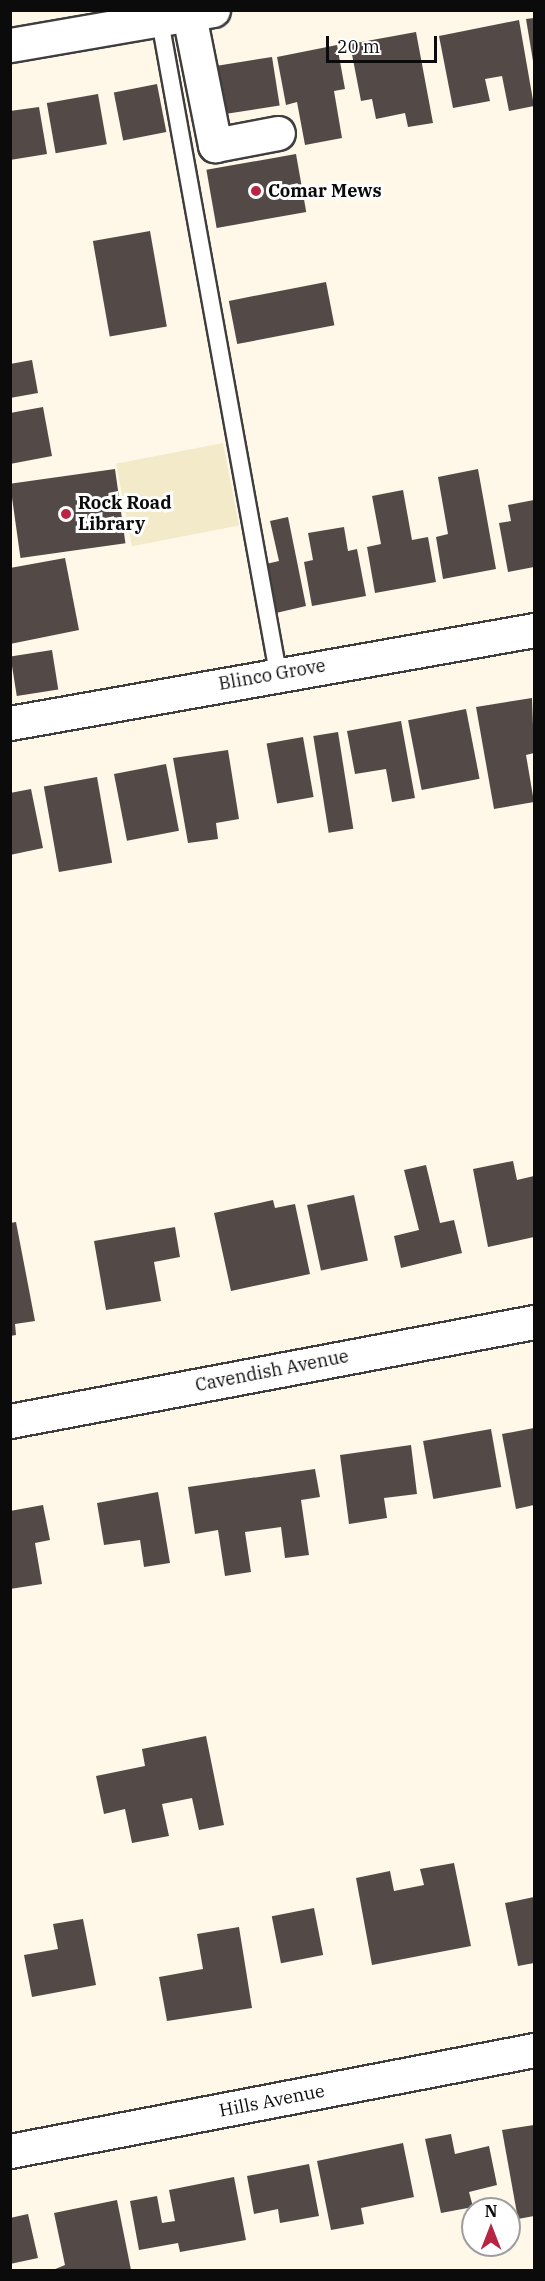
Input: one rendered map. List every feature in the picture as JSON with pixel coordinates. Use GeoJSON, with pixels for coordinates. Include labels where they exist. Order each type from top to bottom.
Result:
{"type":"FeatureCollection","features":[{"type":"Feature","properties":{"kind":"street"},"geometry":{"type":"LineString","coordinates":[[10,45],[188,16],[215,145],[278,133]]}},
{"type":"Feature","properties":{"kind":"street","name":"Blinco Grove"},"geometry":{"type":"LineString","coordinates":[[10,723],[278,673],[534,630]]}},
{"type":"Feature","properties":{"kind":"street","name":"Cavendish Avenue"},"geometry":{"type":"LineString","coordinates":[[10,1420],[534,1322]]}},
{"type":"Feature","properties":{"kind":"street","name":"Hills Avenue"},"geometry":{"type":"LineString","coordinates":[[10,2151],[534,2050]]}},
{"type":"Feature","properties":{"kind":"lane"},"geometry":{"type":"LineString","coordinates":[[188,16],[278,673]]}},
{"type":"Feature","properties":{"kind":"shaded area"},"geometry":{"type":"Polygon","coordinates":[[[223,443],[239,525],[132,546],[116,464],[223,443]]]}},
{"type":"Feature","properties":{"kind":"building"},"geometry":{"type":"Polygon","coordinates":[[[534,18],[534,61],[533,61],[526,19],[534,18]]]}},
{"type":"Feature","properties":{"kind":"building"},"geometry":{"type":"Polygon","coordinates":[[[519,20],[534,106],[509,111],[502,76],[485,79],[490,101],[453,108],[439,36],[519,20]]]}},
{"type":"Feature","properties":{"kind":"building"},"geometry":{"type":"Polygon","coordinates":[[[416,32],[433,123],[408,127],[405,113],[376,119],[372,99],[361,101],[350,44],[416,32]]]}},
{"type":"Feature","properties":{"kind":"building"},"geometry":{"type":"Polygon","coordinates":[[[337,45],[345,89],[334,91],[342,138],[305,145],[297,102],[286,105],[277,57],[337,45]]]}},
{"type":"Feature","properties":{"kind":"building"},"geometry":{"type":"Polygon","coordinates":[[[272,57],[280,105],[223,114],[216,66],[272,57]]]}},
{"type":"Feature","properties":{"kind":"building"},"geometry":{"type":"Polygon","coordinates":[[[157,84],[166,132],[123,140],[114,92],[157,84]]]}},
{"type":"Feature","properties":{"kind":"building"},"geometry":{"type":"Polygon","coordinates":[[[98,94],[107,144],[56,153],[47,103],[98,94]]]}},
{"type":"Feature","properties":{"kind":"building"},"geometry":{"type":"Polygon","coordinates":[[[39,107],[47,154],[10,160],[10,111],[39,107]]]}},
{"type":"Feature","properties":{"kind":"building","name":"Comar Mews"},"geometry":{"type":"Polygon","coordinates":[[[296,154],[306,212],[217,228],[206,170],[296,154]]]}},
{"type":"Feature","properties":{"kind":"building"},"geometry":{"type":"Polygon","coordinates":[[[150,231],[167,327],[110,337],[93,241],[150,231]]]}},
{"type":"Feature","properties":{"kind":"building"},"geometry":{"type":"Polygon","coordinates":[[[326,282],[334,325],[237,344],[229,301],[326,282]]]}},
{"type":"Feature","properties":{"kind":"building"},"geometry":{"type":"Polygon","coordinates":[[[32,360],[38,393],[10,398],[10,364],[32,360]]]}},
{"type":"Feature","properties":{"kind":"building"},"geometry":{"type":"Polygon","coordinates":[[[43,407],[52,456],[10,464],[10,413],[43,407]]]}},
{"type":"Feature","properties":{"kind":"building","name":"Rock Road Library"},"geometry":{"type":"Polygon","coordinates":[[[115,469],[125,543],[20,558],[10,484],[115,469]]]}},
{"type":"Feature","properties":{"kind":"building"},"geometry":{"type":"Polygon","coordinates":[[[478,469],[496,569],[443,579],[436,537],[448,534],[438,477],[478,469]]]}},
{"type":"Feature","properties":{"kind":"building"},"geometry":{"type":"Polygon","coordinates":[[[403,490],[412,540],[428,537],[436,582],[375,593],[367,547],[381,544],[372,496],[403,490]]]}},
{"type":"Feature","properties":{"kind":"building"},"geometry":{"type":"Polygon","coordinates":[[[534,500],[534,567],[508,572],[499,523],[511,521],[508,505],[534,500]]]}},
{"type":"Feature","properties":{"kind":"building"},"geometry":{"type":"Polygon","coordinates":[[[288,517],[306,606],[276,613],[266,564],[279,561],[270,521],[288,517]]]}},
{"type":"Feature","properties":{"kind":"building"},"geometry":{"type":"Polygon","coordinates":[[[344,527],[348,551],[357,549],[366,596],[312,606],[304,562],[313,560],[308,533],[344,527]]]}},
{"type":"Feature","properties":{"kind":"building"},"geometry":{"type":"Polygon","coordinates":[[[65,558],[79,630],[10,644],[10,568],[65,558]]]}},
{"type":"Feature","properties":{"kind":"building"},"geometry":{"type":"Polygon","coordinates":[[[52,650],[58,690],[17,696],[11,657],[52,650]]]}},
{"type":"Feature","properties":{"kind":"building"},"geometry":{"type":"Polygon","coordinates":[[[532,698],[534,753],[526,755],[534,802],[494,809],[476,707],[532,698]]]}},
{"type":"Feature","properties":{"kind":"building"},"geometry":{"type":"Polygon","coordinates":[[[466,709],[480,779],[422,790],[408,720],[466,709]]]}},
{"type":"Feature","properties":{"kind":"building"},"geometry":{"type":"Polygon","coordinates":[[[401,721],[415,798],[392,802],[386,769],[355,774],[347,731],[401,721]]]}},
{"type":"Feature","properties":{"kind":"building"},"geometry":{"type":"Polygon","coordinates":[[[338,732],[353,829],[329,833],[313,736],[338,732]]]}},
{"type":"Feature","properties":{"kind":"building"},"geometry":{"type":"Polygon","coordinates":[[[303,737],[314,797],[277,803],[267,743],[303,737]]]}},
{"type":"Feature","properties":{"kind":"building"},"geometry":{"type":"Polygon","coordinates":[[[228,750],[239,819],[216,823],[218,839],[188,843],[173,758],[228,750]]]}},
{"type":"Feature","properties":{"kind":"building"},"geometry":{"type":"Polygon","coordinates":[[[166,764],[179,831],[127,841],[114,774],[166,764]]]}},
{"type":"Feature","properties":{"kind":"building"},"geometry":{"type":"Polygon","coordinates":[[[97,777],[112,863],[59,872],[44,786],[97,777]]]}},
{"type":"Feature","properties":{"kind":"building"},"geometry":{"type":"Polygon","coordinates":[[[31,789],[43,848],[10,855],[10,793],[31,789]]]}},
{"type":"Feature","properties":{"kind":"building"},"geometry":{"type":"Polygon","coordinates":[[[513,1161],[517,1180],[534,1176],[534,1237],[488,1247],[473,1169],[513,1161]]]}},
{"type":"Feature","properties":{"kind":"building"},"geometry":{"type":"Polygon","coordinates":[[[426,1165],[440,1223],[454,1220],[462,1253],[401,1268],[394,1236],[419,1230],[404,1170],[426,1165]]]}},
{"type":"Feature","properties":{"kind":"building"},"geometry":{"type":"Polygon","coordinates":[[[354,1195],[368,1261],[321,1271],[307,1205],[354,1195]]]}},
{"type":"Feature","properties":{"kind":"building"},"geometry":{"type":"Polygon","coordinates":[[[273,1200],[275,1208],[295,1204],[310,1274],[231,1291],[214,1213],[273,1200]]]}},
{"type":"Feature","properties":{"kind":"building"},"geometry":{"type":"Polygon","coordinates":[[[16,1222],[35,1321],[15,1324],[16,1335],[10,1336],[10,1223],[16,1222]]]}},
{"type":"Feature","properties":{"kind":"building"},"geometry":{"type":"Polygon","coordinates":[[[175,1227],[180,1257],[154,1262],[161,1301],[106,1310],[94,1241],[175,1227]]]}},
{"type":"Feature","properties":{"kind":"building"},"geometry":{"type":"Polygon","coordinates":[[[534,1428],[534,1505],[516,1509],[502,1434],[534,1428]]]}},
{"type":"Feature","properties":{"kind":"building"},"geometry":{"type":"Polygon","coordinates":[[[491,1429],[501,1487],[433,1499],[423,1441],[491,1429]]]}},
{"type":"Feature","properties":{"kind":"building"},"geometry":{"type":"Polygon","coordinates":[[[411,1445],[417,1494],[384,1498],[387,1518],[349,1524],[340,1455],[411,1445]]]}},
{"type":"Feature","properties":{"kind":"building"},"geometry":{"type":"Polygon","coordinates":[[[315,1469],[320,1497],[301,1500],[309,1555],[285,1558],[281,1527],[245,1532],[251,1572],[225,1576],[218,1530],[195,1534],[188,1487],[315,1469]]]}},
{"type":"Feature","properties":{"kind":"building"},"geometry":{"type":"Polygon","coordinates":[[[158,1492],[170,1563],[144,1567],[140,1540],[104,1545],[97,1503],[158,1492]]]}},
{"type":"Feature","properties":{"kind":"building"},"geometry":{"type":"Polygon","coordinates":[[[43,1505],[50,1540],[35,1543],[42,1584],[10,1589],[10,1511],[43,1505]]]}},
{"type":"Feature","properties":{"kind":"building"},"geometry":{"type":"Polygon","coordinates":[[[206,1736],[224,1825],[199,1830],[192,1798],[162,1804],[169,1836],[132,1843],[125,1809],[104,1814],[96,1776],[145,1766],[142,1749],[206,1736]]]}},
{"type":"Feature","properties":{"kind":"building"},"geometry":{"type":"Polygon","coordinates":[[[454,1863],[471,1946],[372,1965],[356,1878],[390,1871],[394,1891],[424,1885],[420,1869],[454,1863]]]}},
{"type":"Feature","properties":{"kind":"building"},"geometry":{"type":"Polygon","coordinates":[[[534,1897],[534,1963],[518,1966],[505,1903],[534,1897]]]}},
{"type":"Feature","properties":{"kind":"building"},"geometry":{"type":"Polygon","coordinates":[[[314,1908],[323,1955],[281,1963],[272,1916],[314,1908]]]}},
{"type":"Feature","properties":{"kind":"building"},"geometry":{"type":"Polygon","coordinates":[[[83,1919],[96,1985],[32,1997],[24,1955],[58,1949],[53,1924],[83,1919]]]}},
{"type":"Feature","properties":{"kind":"building"},"geometry":{"type":"Polygon","coordinates":[[[239,1927],[252,2008],[167,2021],[159,1977],[203,1969],[197,1934],[239,1927]]]}},
{"type":"Feature","properties":{"kind":"building"},"geometry":{"type":"Polygon","coordinates":[[[534,2125],[534,2216],[521,2218],[521,2197],[514,2197],[502,2130],[534,2125]]]}},
{"type":"Feature","properties":{"kind":"building"},"geometry":{"type":"Polygon","coordinates":[[[451,2134],[455,2154],[489,2146],[497,2185],[469,2192],[470,2197],[461,2197],[461,2209],[441,2213],[425,2139],[451,2134]]]}},
{"type":"Feature","properties":{"kind":"building"},"geometry":{"type":"Polygon","coordinates":[[[403,2143],[414,2197],[361,2208],[364,2224],[331,2230],[317,2161],[403,2143]]]}},
{"type":"Feature","properties":{"kind":"building"},"geometry":{"type":"Polygon","coordinates":[[[309,2164],[319,2216],[280,2223],[278,2209],[254,2214],[247,2176],[309,2164]]]}},
{"type":"Feature","properties":{"kind":"building"},"geometry":{"type":"Polygon","coordinates":[[[234,2177],[246,2240],[180,2252],[178,2243],[139,2250],[130,2201],[157,2196],[162,2223],[175,2221],[169,2190],[234,2177]]]}},
{"type":"Feature","properties":{"kind":"building"},"geometry":{"type":"Polygon","coordinates":[[[117,2200],[131,2270],[53,2270],[65,2265],[54,2213],[117,2200]]]}},
{"type":"Feature","properties":{"kind":"building"},"geometry":{"type":"Polygon","coordinates":[[[28,2214],[38,2258],[10,2264],[10,2218],[28,2214]]]}},
{"type":"Feature","properties":{"kind":"place","name":"Comar Mews"},"geometry":{"type":"Point","coordinates":[256,191]}},
{"type":"Feature","properties":{"kind":"place","name":"Rock Road Library"},"geometry":{"type":"Point","coordinates":[66,514]}}]}
